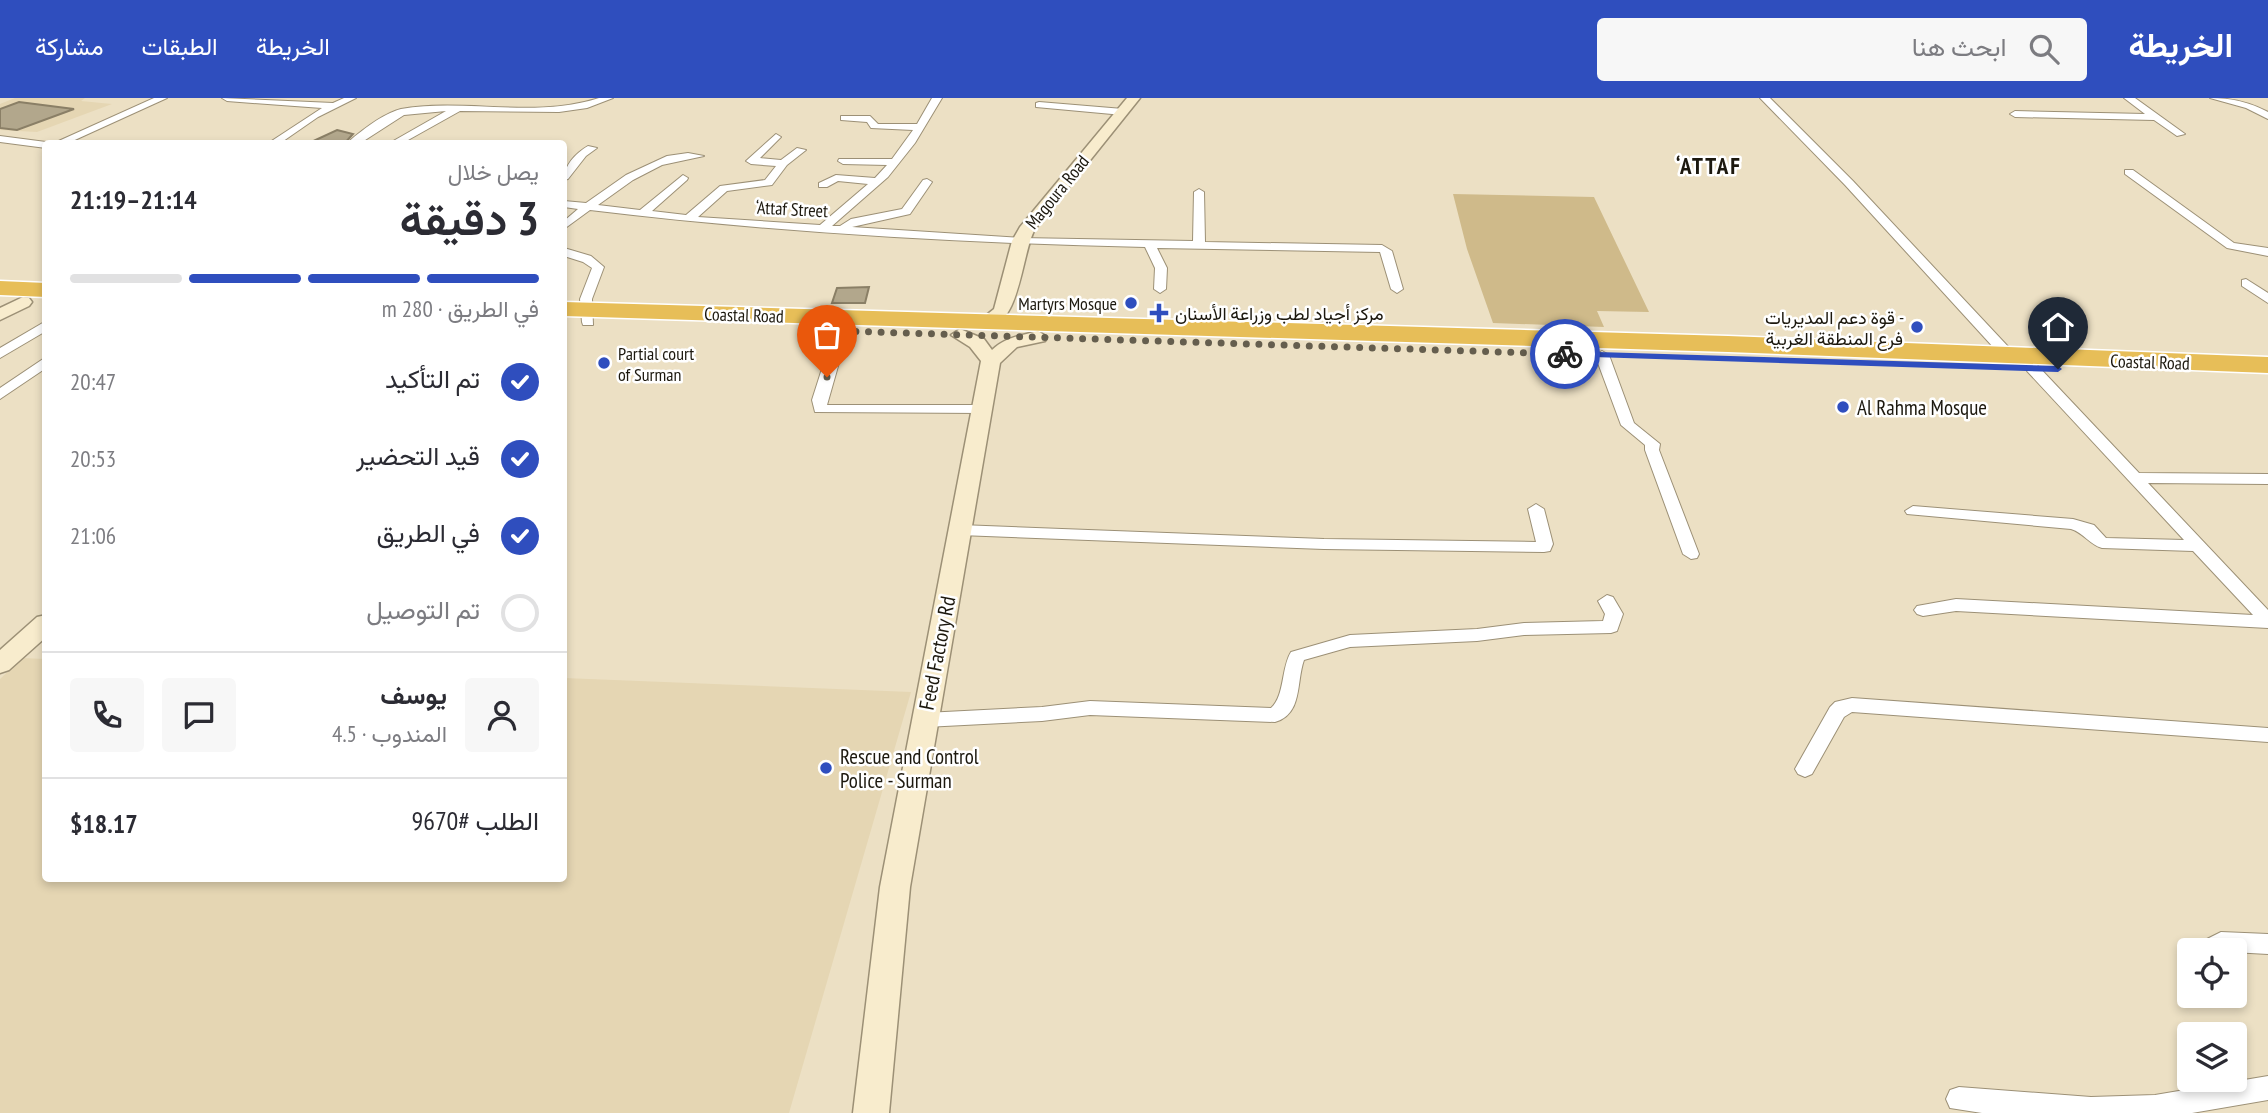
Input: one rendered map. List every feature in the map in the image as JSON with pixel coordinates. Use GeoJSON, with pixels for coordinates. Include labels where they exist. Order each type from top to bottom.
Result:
{"type":"FeatureCollection","features":[{"type":"Feature","properties":{"kind":"highway"},"geometry":{"type":"LineString","coordinates":[[0,288],[42,290]]}},
{"type":"Feature","properties":{"kind":"highway","name":"Coastal Road"},"geometry":{"type":"LineString","coordinates":[[580,318],[988,321],[1032,329],[2021,363],[2268,365]]}},
{"type":"Feature","properties":{"kind":"highway"},"geometry":{"type":"LineString","coordinates":[[580,318],[960,335],[1032,329],[1602,355],[1734,352]]}},
{"type":"Feature","properties":{"kind":"highway"},"geometry":{"type":"LineString","coordinates":[[2021,363],[2268,375]]}},
{"type":"Feature","properties":{"kind":"street"},"geometry":{"type":"LineString","coordinates":[[66,140],[162,98]]}},
{"type":"Feature","properties":{"kind":"street"},"geometry":{"type":"LineString","coordinates":[[227,98],[334,106]]}},
{"type":"Feature","properties":{"kind":"street"},"geometry":{"type":"LineString","coordinates":[[279,140],[351,98]]}},
{"type":"Feature","properties":{"kind":"street"},"geometry":{"type":"LineString","coordinates":[[358,140],[400,113],[433,107],[584,107],[608,98]]}},
{"type":"Feature","properties":{"kind":"street"},"geometry":{"type":"LineString","coordinates":[[823,228],[877,181],[894,162],[937,98]]}},
{"type":"Feature","properties":{"kind":"street","name":"Magoura Road"},"geometry":{"type":"LineString","coordinates":[[988,321],[1000,314],[1020,241],[1039,211],[1134,98]]}},
{"type":"Feature","properties":{"kind":"street"},"geometry":{"type":"LineString","coordinates":[[1765,98],[2266,618]]}},
{"type":"Feature","properties":{"kind":"street"},"geometry":{"type":"LineString","coordinates":[[2129,98],[2179,134]]}},
{"type":"Feature","properties":{"kind":"street"},"geometry":{"type":"LineString","coordinates":[[2215,98],[2249,106],[2268,116]]}},
{"type":"Feature","properties":{"kind":"street"},"geometry":{"type":"LineString","coordinates":[[1039,105],[1123,112]]}},
{"type":"Feature","properties":{"kind":"street"},"geometry":{"type":"LineString","coordinates":[[400,140],[461,106]]}},
{"type":"Feature","properties":{"kind":"street"},"geometry":{"type":"LineString","coordinates":[[2015,114],[2153,117]]}},
{"type":"Feature","properties":{"kind":"street"},"geometry":{"type":"LineString","coordinates":[[844,118],[870,119],[874,126],[878,127],[919,127]]}},
{"type":"Feature","properties":{"kind":"street"},"geometry":{"type":"LineString","coordinates":[[776,137],[751,161],[783,163]]}},
{"type":"Feature","properties":{"kind":"street"},"geometry":{"type":"LineString","coordinates":[[0,139],[42,144]]}},
{"type":"Feature","properties":{"kind":"street"},"geometry":{"type":"LineString","coordinates":[[567,173],[582,154],[592,148]]}},
{"type":"Feature","properties":{"kind":"street"},"geometry":{"type":"LineString","coordinates":[[687,220],[724,188],[768,183],[783,163],[801,150]]}},
{"type":"Feature","properties":{"kind":"street"},"geometry":{"type":"LineString","coordinates":[[567,223],[623,182],[668,158],[699,156]]}},
{"type":"Feature","properties":{"kind":"street"},"geometry":{"type":"LineString","coordinates":[[844,161],[894,162]]}},
{"type":"Feature","properties":{"kind":"street"},"geometry":{"type":"LineString","coordinates":[[2129,172],[2231,246],[2268,253]]}},
{"type":"Feature","properties":{"kind":"street"},"geometry":{"type":"LineString","coordinates":[[641,215],[683,178]]}},
{"type":"Feature","properties":{"kind":"street"},"geometry":{"type":"LineString","coordinates":[[823,185],[836,178],[877,181]]}},
{"type":"Feature","properties":{"kind":"street"},"geometry":{"type":"LineString","coordinates":[[844,229],[851,222],[906,212],[927,182]]}},
{"type":"Feature","properties":{"kind":"street"},"geometry":{"type":"LineString","coordinates":[[1199,192],[1199,243]]}},
{"type":"Feature","properties":{"kind":"street","name":"‘Attaf Street"},"geometry":{"type":"LineString","coordinates":[[567,205],[687,220],[1020,241],[1382,248],[1386,251],[1397,289]]}},
{"type":"Feature","properties":{"kind":"street"},"geometry":{"type":"LineString","coordinates":[[1148,243],[1161,268],[1160,289]]}},
{"type":"Feature","properties":{"kind":"street"},"geometry":{"type":"LineString","coordinates":[[567,252],[587,259],[598,267],[580,318]]}},
{"type":"Feature","properties":{"kind":"street"},"geometry":{"type":"LineString","coordinates":[[2246,283],[2268,299]]}},
{"type":"Feature","properties":{"kind":"street"},"geometry":{"type":"LineString","coordinates":[[960,335],[977,343],[991,361],[1032,329],[1011,316],[1006,300]]}},
{"type":"Feature","properties":{"kind":"street"},"geometry":{"type":"LineString","coordinates":[[0,315],[23,302]]}},
{"type":"Feature","properties":{"kind":"street"},"geometry":{"type":"LineString","coordinates":[[0,354],[42,328]]}},
{"type":"Feature","properties":{"kind":"street"},"geometry":{"type":"LineString","coordinates":[[841,331],[820,400],[820,409],[982,409]]}},
{"type":"Feature","properties":{"kind":"street"},"geometry":{"type":"LineString","coordinates":[[1602,355],[1628,425],[1653,444],[1652,450],[1691,554]]}},
{"type":"Feature","properties":{"kind":"street","name":"Feed Factory Rd"},"geometry":{"type":"LineString","coordinates":[[871,1113],[895,887],[991,361]]}},
{"type":"Feature","properties":{"kind":"street"},"geometry":{"type":"LineString","coordinates":[[0,395],[42,364]]}},
{"type":"Feature","properties":{"kind":"street"},"geometry":{"type":"LineString","coordinates":[[2132,478],[2268,479]]}},
{"type":"Feature","properties":{"kind":"street"},"geometry":{"type":"LineString","coordinates":[[960,530],[1324,544],[1544,547],[1536,509]]}},
{"type":"Feature","properties":{"kind":"street"},"geometry":{"type":"LineString","coordinates":[[1913,511],[2073,524],[2088,529],[2102,543],[2196,546]]}},
{"type":"Feature","properties":{"kind":"street"},"geometry":{"type":"LineString","coordinates":[[925,720],[1042,714],[1090,708],[1275,715],[1288,704],[1289,676],[1297,656],[1350,641],[1477,635],[1524,629],[1611,627],[1614,614],[1607,601]]}},
{"type":"Feature","properties":{"kind":"street"},"geometry":{"type":"LineString","coordinates":[[1923,610],[1955,605],[2266,618]]}},
{"type":"Feature","properties":{"kind":"street"},"geometry":{"type":"LineString","coordinates":[[0,664],[42,627]]}},
{"type":"Feature","properties":{"kind":"street"},"geometry":{"type":"LineString","coordinates":[[1805,769],[1837,712],[1842,707],[1852,705],[2218,730],[2268,736]]}},
{"type":"Feature","properties":{"kind":"street"},"geometry":{"type":"LineString","coordinates":[[2247,943],[2268,944]]}},
{"type":"Feature","properties":{"kind":"street"},"geometry":{"type":"LineString","coordinates":[[1959,1099],[2091,1109],[2155,1107],[2268,1088]]}},
{"type":"Feature","properties":{"kind":"shaded area"},"geometry":{"type":"Polygon","coordinates":[[[15,98],[85,98],[81,101],[112,104],[37,132],[0,130],[0,104],[15,98]]]}},
{"type":"Feature","properties":{"kind":"shaded area"},"geometry":{"type":"Polygon","coordinates":[[[1453,194],[1594,197],[1649,312],[1597,311],[1604,327],[1493,323],[1467,249],[1453,194]]]}},
{"type":"Feature","properties":{"kind":"shaded area"},"geometry":{"type":"Polygon","coordinates":[[[22,658],[42,659],[42,882],[567,882],[567,678],[911,692],[789,1113],[0,1113],[0,679],[22,658]]]}},
{"type":"Feature","properties":{"kind":"building"},"geometry":{"type":"Polygon","coordinates":[[[19,102],[74,109],[17,130],[0,128],[0,109],[19,102]]]}},
{"type":"Feature","properties":{"kind":"building"},"geometry":{"type":"Polygon","coordinates":[[[337,130],[353,134],[348,140],[316,140],[337,130]]]}},
{"type":"Feature","properties":{"kind":"building"},"geometry":{"type":"Polygon","coordinates":[[[869,287],[865,303],[832,303],[837,288],[869,287]]]}},
{"type":"Feature","properties":{"kind":"way so far"},"geometry":{"type":"LineString","coordinates":[[827,377],[841,331],[1565,354]]}},
{"type":"Feature","properties":{"kind":"place","name":"Martyrs Mosque"},"geometry":{"type":"Point","coordinates":[1131,303]}},
{"type":"Feature","properties":{"kind":"place","name":"مركز أجياد لطب وزراعة الأسنان"},"geometry":{"type":"Point","coordinates":[1159,313]}},
{"type":"Feature","properties":{"kind":"place","name":"قوة دعم المديريات - فرع المنطقة الغربية"},"geometry":{"type":"Point","coordinates":[1917,327]}},
{"type":"Feature","properties":{"kind":"place","name":"Partial court of Surman"},"geometry":{"type":"Point","coordinates":[604,363]}},
{"type":"Feature","properties":{"kind":"place","name":"Al Rahma Mosque"},"geometry":{"type":"Point","coordinates":[1843,407]}},
{"type":"Feature","properties":{"kind":"place","name":"Rescue and Control Police - Surman"},"geometry":{"type":"Point","coordinates":[826,768]}},
{"type":"Feature","properties":{"kind":"district","name":"‘ATTAF"},"geometry":{"type":"Point","coordinates":[1709,165]}},
{"type":"Feature","properties":{"kind":"route"},"geometry":{"type":"LineString","coordinates":[[1565,354],[2058,369]]}}]}
